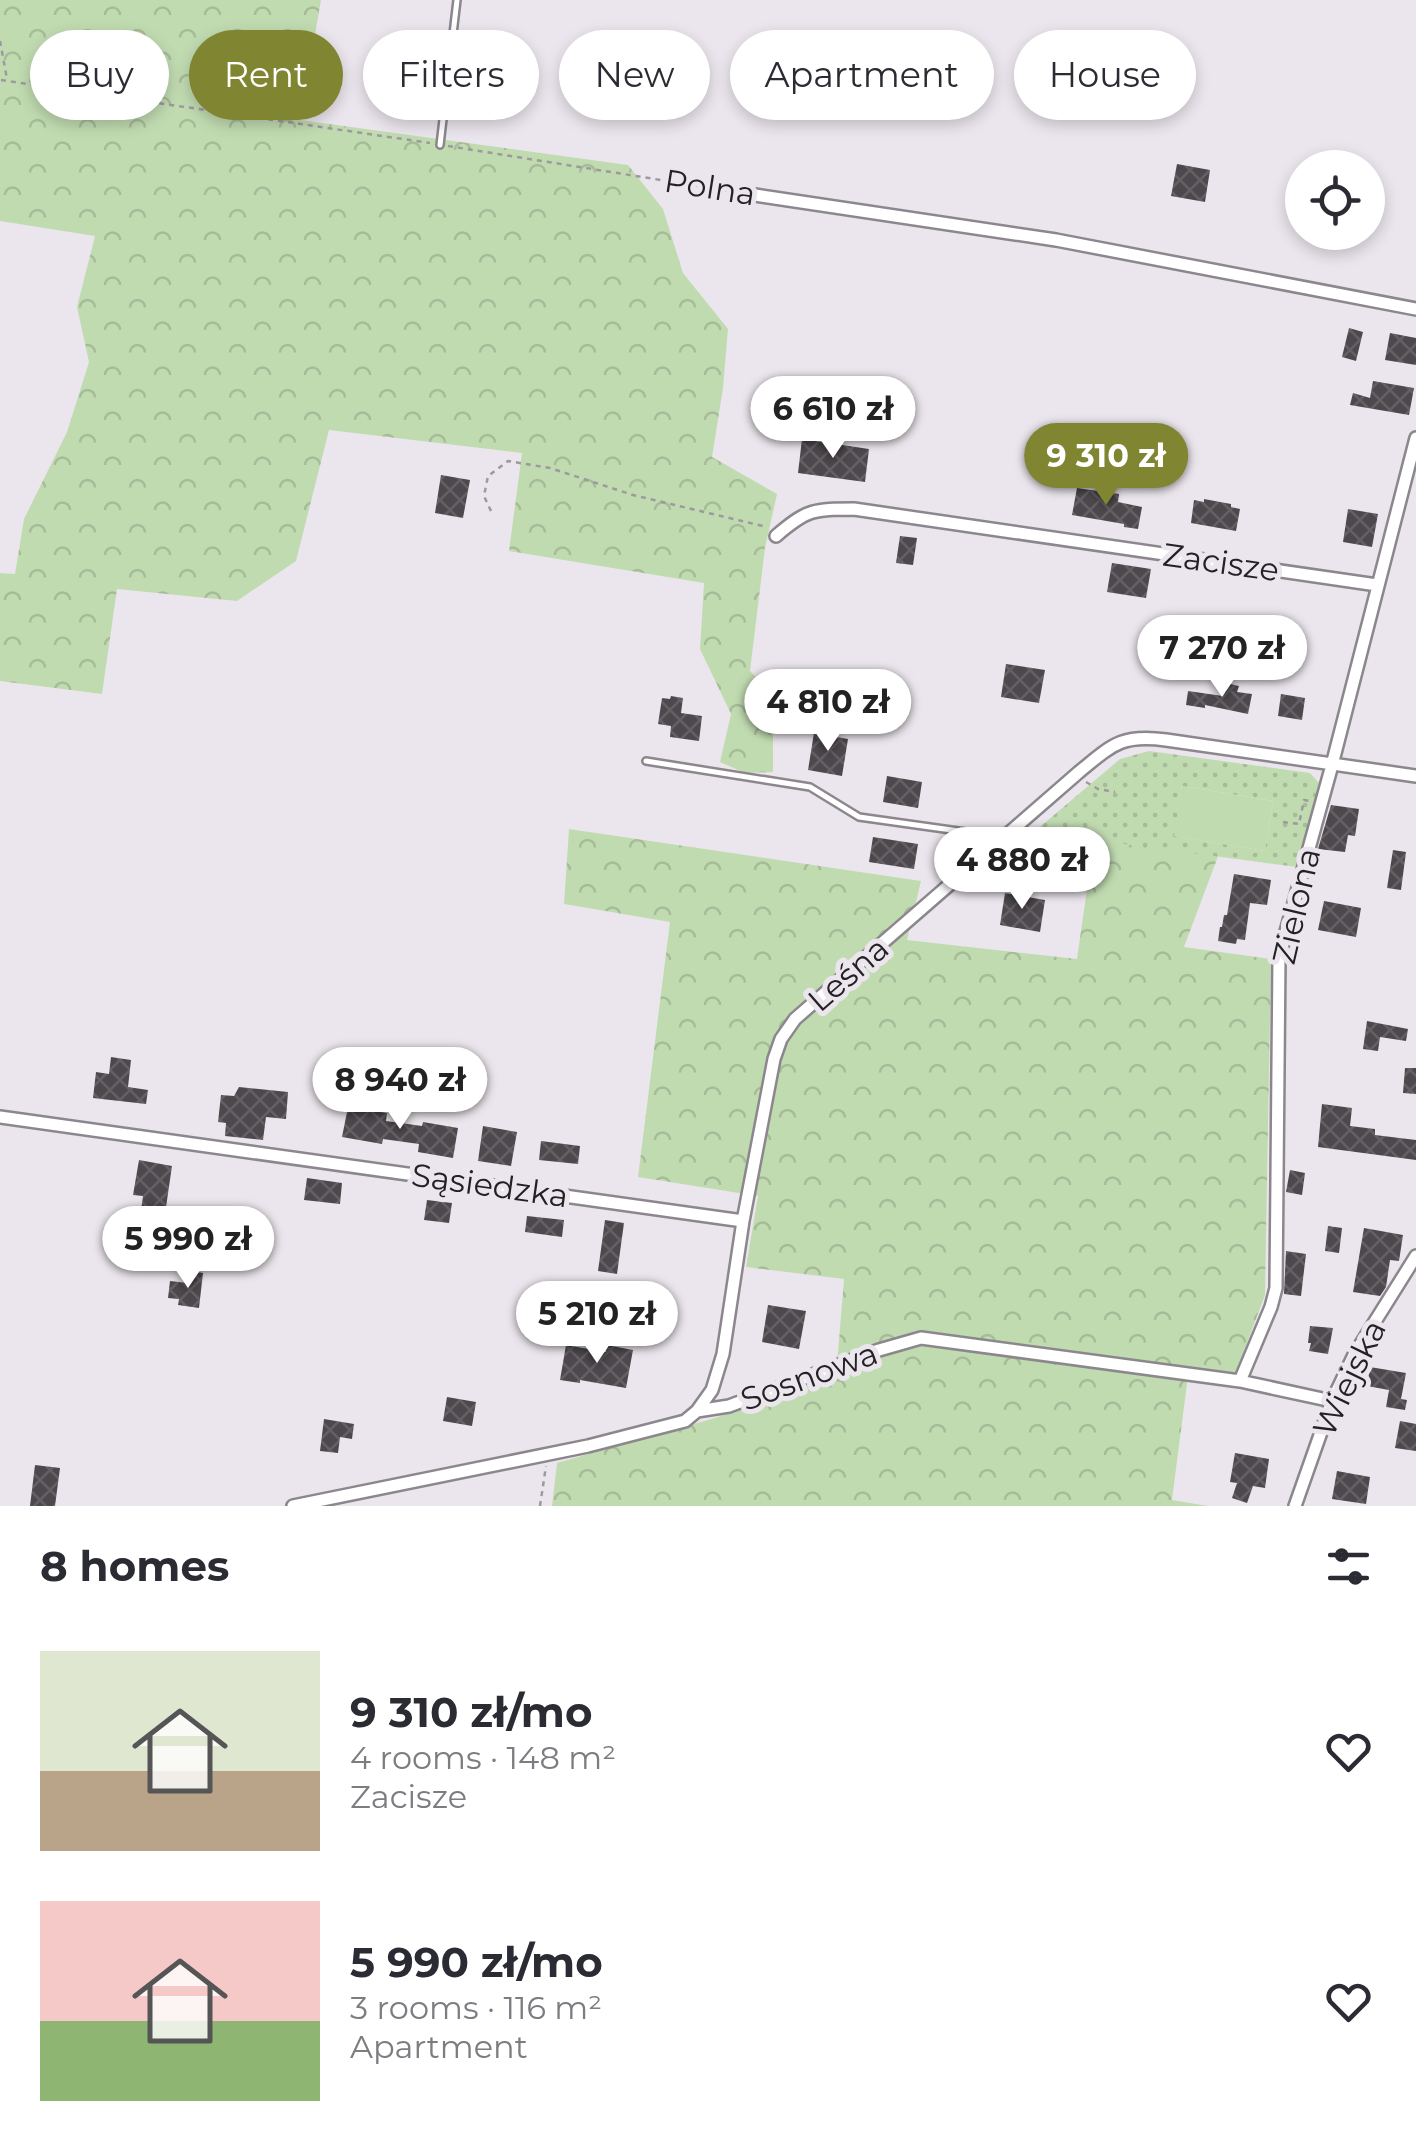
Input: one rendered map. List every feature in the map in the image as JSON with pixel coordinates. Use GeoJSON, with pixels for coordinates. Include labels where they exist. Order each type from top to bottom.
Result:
{"type":"FeatureCollection","features":[{"type":"Feature","properties":{"kind":"street","name":"Polna"},"geometry":{"type":"LineString","coordinates":[[748,194],[1056,240],[1416,309]]}},
{"type":"Feature","properties":{"kind":"street","name":"Zielona"},"geometry":{"type":"LineString","coordinates":[[1240,1381],[1276,1288],[1279,957],[1416,438]]}},
{"type":"Feature","properties":{"kind":"street","name":"Zacisze"},"geometry":{"type":"LineString","coordinates":[[780,533],[794,520],[815,510],[854,509],[1377,585]]}},
{"type":"Feature","properties":{"kind":"street","name":"Leśna"},"geometry":{"type":"LineString","coordinates":[[697,1411],[712,1390],[723,1354],[742,1220],[774,1058],[795,1019],[998,842],[1020,830],[1079,772],[1110,747],[1130,738],[1416,776]]}},
{"type":"Feature","properties":{"kind":"street","name":"Sąsiedzka"},"geometry":{"type":"LineString","coordinates":[[0,1117],[742,1220]]}},
{"type":"Feature","properties":{"kind":"street","name":"Wiejska"},"geometry":{"type":"LineString","coordinates":[[1295,1506],[1332,1401],[1354,1355],[1416,1256]]}},
{"type":"Feature","properties":{"kind":"street","name":"Sosnowa"},"geometry":{"type":"LineString","coordinates":[[299,1505],[685,1421],[697,1411],[729,1406],[921,1338],[1240,1381],[1332,1401]]}},
{"type":"Feature","properties":{"kind":"lane"},"geometry":{"type":"LineString","coordinates":[[440,144],[457,0]]}},
{"type":"Feature","properties":{"kind":"lane"},"geometry":{"type":"LineString","coordinates":[[646,761],[810,787],[858,817],[987,835],[998,842]]}},
{"type":"Feature","properties":{"kind":"path"},"geometry":{"type":"LineString","coordinates":[[0,41],[3,81]]}},
{"type":"Feature","properties":{"kind":"path","name":"Polna"},"geometry":{"type":"LineString","coordinates":[[3,81],[440,144],[748,194]]}},
{"type":"Feature","properties":{"kind":"path"},"geometry":{"type":"LineString","coordinates":[[491,510],[484,496],[488,476],[508,461],[550,468],[633,495],[780,533]]}},
{"type":"Feature","properties":{"kind":"path"},"geometry":{"type":"LineString","coordinates":[[1079,772],[1089,785],[1116,792]]}},
{"type":"Feature","properties":{"kind":"path"},"geometry":{"type":"LineString","coordinates":[[1284,822],[1298,824],[1304,800],[1321,802]]}},
{"type":"Feature","properties":{"kind":"path"},"geometry":{"type":"LineString","coordinates":[[540,1506],[547,1454]]}},
{"type":"Feature","properties":{"kind":"green space"},"geometry":{"type":"Polygon","coordinates":[[[0,0],[321,0],[316,30],[189,30],[189,120],[300,120],[628,165],[663,209],[683,273],[728,329],[712,457],[777,494],[765,548],[750,671],[773,695],[773,772],[745,773],[720,762],[731,714],[700,649],[704,583],[509,551],[522,453],[329,430],[296,561],[237,601],[117,589],[102,694],[0,681],[0,573],[15,574],[24,519],[67,432],[89,362],[77,307],[95,236],[0,221],[0,0]]]}},
{"type":"Feature","properties":{"kind":"green space"},"geometry":{"type":"Polygon","coordinates":[[[1149,751],[1310,773],[1319,783],[1297,867],[1034,832],[1120,759],[1149,751]],[[1182,786],[1174,836],[1265,851],[1273,801],[1182,786]]]}},
{"type":"Feature","properties":{"kind":"green space"},"geometry":{"type":"Polygon","coordinates":[[[1180,783],[1169,828],[1174,836],[1220,851],[1184,947],[1271,959],[1265,1295],[1235,1375],[1189,1368],[1172,1500],[1208,1506],[552,1506],[557,1463],[715,1418],[836,1376],[844,1279],[746,1267],[758,1196],[638,1177],[670,922],[564,904],[569,829],[921,881],[907,940],[1077,959],[1094,840],[1180,783]]]}},
{"type":"Feature","properties":{"kind":"green space"},"geometry":{"type":"Polygon","coordinates":[[[1182,786],[1273,801],[1265,851],[1173,836],[1182,786]]]}},
{"type":"Feature","properties":{"kind":"building"},"geometry":{"type":"Polygon","coordinates":[[[1177,164],[1210,170],[1205,202],[1171,196],[1177,164]]]}},
{"type":"Feature","properties":{"kind":"building"},"geometry":{"type":"Polygon","coordinates":[[[1349,328],[1363,332],[1356,361],[1342,357],[1349,328]]]}},
{"type":"Feature","properties":{"kind":"building"},"geometry":{"type":"Polygon","coordinates":[[[1390,333],[1416,338],[1416,365],[1385,360],[1390,333]]]}},
{"type":"Feature","properties":{"kind":"building"},"geometry":{"type":"Polygon","coordinates":[[[1373,381],[1414,388],[1409,415],[1350,405],[1353,393],[1370,398],[1373,381]]]}},
{"type":"Feature","properties":{"kind":"building"},"geometry":{"type":"Polygon","coordinates":[[[802,439],[869,449],[865,482],[798,473],[802,439]]]}},
{"type":"Feature","properties":{"kind":"building"},"geometry":{"type":"Polygon","coordinates":[[[441,475],[470,480],[463,518],[435,513],[441,475]]]}},
{"type":"Feature","properties":{"kind":"building"},"geometry":{"type":"Polygon","coordinates":[[[1077,488],[1119,494],[1118,502],[1142,507],[1138,529],[1072,515],[1077,488]]]}},
{"type":"Feature","properties":{"kind":"building"},"geometry":{"type":"Polygon","coordinates":[[[1194,500],[1240,509],[1236,531],[1191,523],[1194,500]]]}},
{"type":"Feature","properties":{"kind":"building"},"geometry":{"type":"Polygon","coordinates":[[[1348,509],[1378,514],[1372,547],[1343,542],[1348,509]]]}},
{"type":"Feature","properties":{"kind":"building"},"geometry":{"type":"Polygon","coordinates":[[[900,536],[917,538],[913,565],[896,563],[900,536]]]}},
{"type":"Feature","properties":{"kind":"building"},"geometry":{"type":"Polygon","coordinates":[[[1112,563],[1151,569],[1146,598],[1107,592],[1112,563]]]}},
{"type":"Feature","properties":{"kind":"building"},"geometry":{"type":"Polygon","coordinates":[[[1006,664],[1045,670],[1039,703],[1001,697],[1006,664]]]}},
{"type":"Feature","properties":{"kind":"building"},"geometry":{"type":"Polygon","coordinates":[[[1226,683],[1239,686],[1237,692],[1252,694],[1248,714],[1186,705],[1188,691],[1223,696],[1226,683]]]}},
{"type":"Feature","properties":{"kind":"building"},"geometry":{"type":"Polygon","coordinates":[[[1281,694],[1305,698],[1302,720],[1278,716],[1281,694]]]}},
{"type":"Feature","properties":{"kind":"building"},"geometry":{"type":"Polygon","coordinates":[[[662,698],[683,698],[681,713],[702,716],[699,741],[670,737],[671,726],[658,724],[662,698]]]}},
{"type":"Feature","properties":{"kind":"building"},"geometry":{"type":"Polygon","coordinates":[[[814,733],[848,739],[842,776],[808,770],[814,733]]]}},
{"type":"Feature","properties":{"kind":"building"},"geometry":{"type":"Polygon","coordinates":[[[887,776],[922,782],[918,808],[883,802],[887,776]]]}},
{"type":"Feature","properties":{"kind":"building"},"geometry":{"type":"Polygon","coordinates":[[[1331,805],[1359,809],[1355,836],[1348,835],[1345,852],[1318,849],[1331,805]]]}},
{"type":"Feature","properties":{"kind":"building"},"geometry":{"type":"Polygon","coordinates":[[[873,837],[918,844],[914,869],[869,862],[873,837]]]}},
{"type":"Feature","properties":{"kind":"building"},"geometry":{"type":"Polygon","coordinates":[[[1051,850],[1085,856],[1080,880],[1047,874],[1051,850]]]}},
{"type":"Feature","properties":{"kind":"building"},"geometry":{"type":"Polygon","coordinates":[[[1393,850],[1406,852],[1401,890],[1387,888],[1393,850]]]}},
{"type":"Feature","properties":{"kind":"building"},"geometry":{"type":"Polygon","coordinates":[[[1234,874],[1271,880],[1267,905],[1250,903],[1245,940],[1237,939],[1236,944],[1218,941],[1234,874]]]}},
{"type":"Feature","properties":{"kind":"building"},"geometry":{"type":"Polygon","coordinates":[[[1005,893],[1045,900],[1040,932],[1000,925],[1005,893]]]}},
{"type":"Feature","properties":{"kind":"building"},"geometry":{"type":"Polygon","coordinates":[[[1324,901],[1361,908],[1356,937],[1318,930],[1324,901]]]}},
{"type":"Feature","properties":{"kind":"building"},"geometry":{"type":"Polygon","coordinates":[[[1367,1021],[1408,1029],[1406,1041],[1380,1037],[1378,1051],[1363,1049],[1367,1021]]]}},
{"type":"Feature","properties":{"kind":"building"},"geometry":{"type":"Polygon","coordinates":[[[111,1057],[131,1060],[128,1087],[148,1090],[146,1104],[93,1098],[96,1072],[109,1074],[111,1057]]]}},
{"type":"Feature","properties":{"kind":"building"},"geometry":{"type":"Polygon","coordinates":[[[1405,1068],[1416,1068],[1416,1094],[1403,1093],[1405,1068]]]}},
{"type":"Feature","properties":{"kind":"building"},"geometry":{"type":"Polygon","coordinates":[[[239,1087],[288,1092],[286,1119],[266,1117],[263,1140],[225,1136],[226,1123],[218,1122],[221,1095],[234,1096],[239,1087]]]}},
{"type":"Feature","properties":{"kind":"building"},"geometry":{"type":"Polygon","coordinates":[[[1322,1104],[1352,1108],[1350,1126],[1375,1129],[1375,1135],[1416,1140],[1416,1160],[1318,1147],[1322,1104]]]}},
{"type":"Feature","properties":{"kind":"building"},"geometry":{"type":"Polygon","coordinates":[[[348,1107],[387,1113],[386,1121],[458,1128],[453,1158],[418,1152],[419,1144],[383,1139],[382,1144],[342,1137],[348,1107]]]}},
{"type":"Feature","properties":{"kind":"building"},"geometry":{"type":"Polygon","coordinates":[[[483,1126],[517,1132],[511,1166],[478,1161],[483,1126]]]}},
{"type":"Feature","properties":{"kind":"building"},"geometry":{"type":"Polygon","coordinates":[[[541,1141],[580,1146],[578,1164],[539,1160],[541,1141]]]}},
{"type":"Feature","properties":{"kind":"building"},"geometry":{"type":"Polygon","coordinates":[[[139,1160],[172,1166],[164,1221],[140,1218],[143,1196],[133,1195],[139,1160]]]}},
{"type":"Feature","properties":{"kind":"building"},"geometry":{"type":"Polygon","coordinates":[[[1290,1170],[1305,1173],[1302,1195],[1286,1192],[1290,1170]]]}},
{"type":"Feature","properties":{"kind":"building"},"geometry":{"type":"Polygon","coordinates":[[[307,1178],[342,1183],[340,1204],[304,1200],[307,1178]]]}},
{"type":"Feature","properties":{"kind":"building"},"geometry":{"type":"Polygon","coordinates":[[[427,1200],[452,1203],[449,1223],[424,1220],[427,1200]]]}},
{"type":"Feature","properties":{"kind":"building"},"geometry":{"type":"Polygon","coordinates":[[[527,1216],[564,1220],[562,1237],[525,1232],[527,1216]]]}},
{"type":"Feature","properties":{"kind":"building"},"geometry":{"type":"Polygon","coordinates":[[[605,1220],[624,1223],[617,1274],[598,1271],[605,1220]]]}},
{"type":"Feature","properties":{"kind":"building"},"geometry":{"type":"Polygon","coordinates":[[[1328,1226],[1342,1228],[1339,1253],[1325,1251],[1328,1226]]]}},
{"type":"Feature","properties":{"kind":"building"},"geometry":{"type":"Polygon","coordinates":[[[1364,1228],[1403,1235],[1399,1261],[1390,1260],[1386,1287],[1380,1296],[1353,1292],[1364,1228]]]}},
{"type":"Feature","properties":{"kind":"building"},"geometry":{"type":"Polygon","coordinates":[[[1286,1251],[1306,1254],[1301,1296],[1284,1294],[1286,1251]]]}},
{"type":"Feature","properties":{"kind":"building"},"geometry":{"type":"Polygon","coordinates":[[[190,1271],[203,1273],[199,1308],[178,1305],[179,1299],[168,1298],[170,1281],[188,1283],[190,1271]]]}},
{"type":"Feature","properties":{"kind":"building"},"geometry":{"type":"Polygon","coordinates":[[[768,1305],[806,1311],[799,1349],[762,1342],[768,1305]]]}},
{"type":"Feature","properties":{"kind":"building"},"geometry":{"type":"Polygon","coordinates":[[[1310,1326],[1333,1328],[1328,1354],[1309,1351],[1310,1326]]]}},
{"type":"Feature","properties":{"kind":"building"},"geometry":{"type":"Polygon","coordinates":[[[566,1345],[606,1352],[607,1345],[633,1350],[626,1388],[560,1380],[566,1345]]]}},
{"type":"Feature","properties":{"kind":"building"},"geometry":{"type":"Polygon","coordinates":[[[1370,1367],[1406,1373],[1401,1399],[1407,1400],[1405,1410],[1386,1407],[1389,1390],[1367,1386],[1370,1367]]]}},
{"type":"Feature","properties":{"kind":"building"},"geometry":{"type":"Polygon","coordinates":[[[447,1397],[476,1402],[472,1426],[443,1421],[447,1397]]]}},
{"type":"Feature","properties":{"kind":"building"},"geometry":{"type":"Polygon","coordinates":[[[324,1419],[354,1424],[352,1439],[340,1437],[338,1453],[320,1451],[324,1419]]]}},
{"type":"Feature","properties":{"kind":"building"},"geometry":{"type":"Polygon","coordinates":[[[1400,1421],[1416,1424],[1416,1451],[1395,1448],[1400,1421]]]}},
{"type":"Feature","properties":{"kind":"building"},"geometry":{"type":"Polygon","coordinates":[[[1235,1453],[1269,1459],[1265,1488],[1253,1486],[1247,1503],[1232,1498],[1237,1483],[1230,1482],[1235,1453]]]}},
{"type":"Feature","properties":{"kind":"building"},"geometry":{"type":"Polygon","coordinates":[[[35,1465],[60,1468],[55,1506],[30,1506],[35,1465]]]}},
{"type":"Feature","properties":{"kind":"building"},"geometry":{"type":"Polygon","coordinates":[[[1337,1471],[1370,1477],[1366,1504],[1332,1499],[1337,1471]]]}}]}
